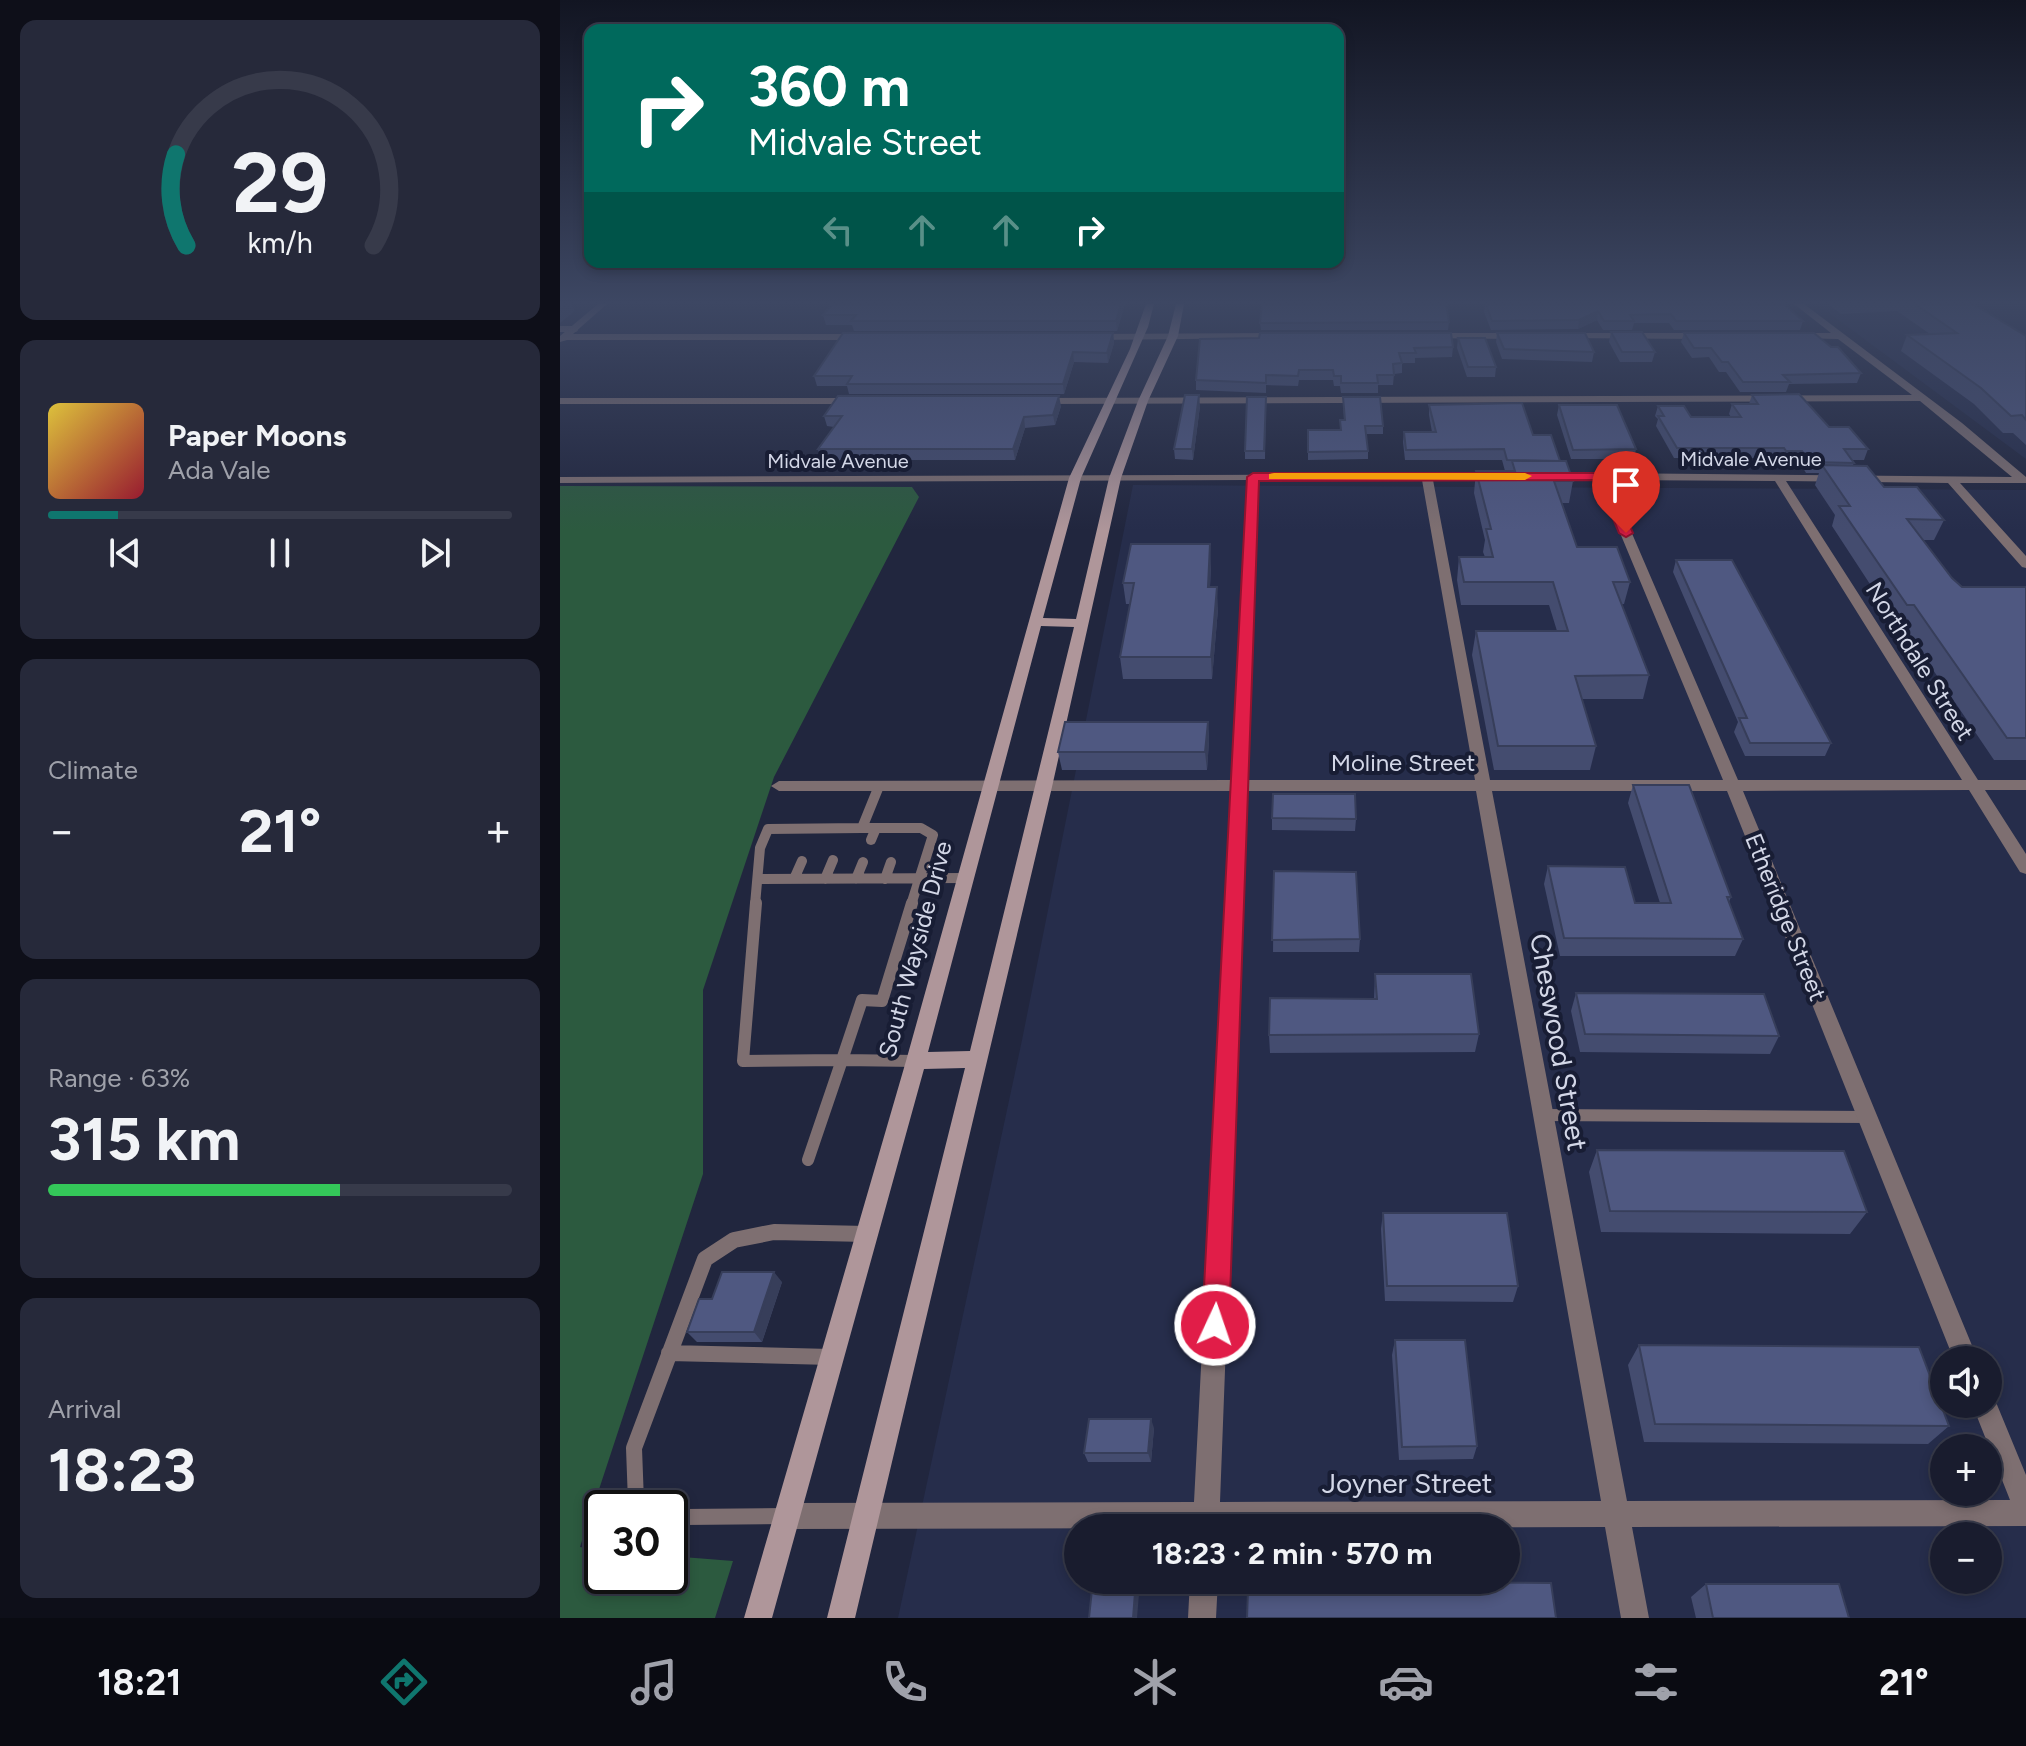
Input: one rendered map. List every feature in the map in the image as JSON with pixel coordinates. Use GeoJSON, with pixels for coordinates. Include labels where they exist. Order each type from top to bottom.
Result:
{"type":"FeatureCollection","features":[{"type":"Feature","properties":{"kind":"main road","name":"South Wayside Drive"},"geometry":{"type":"LineString","coordinates":[[758,1618],[916,1061],[1075,478],[1091,435],[1120,380]]}},
{"type":"Feature","properties":{"kind":"main road"},"geometry":{"type":"LineString","coordinates":[[841,1618],[1044,787],[1115,478],[1153,380]]}},
{"type":"Feature","properties":{"kind":"main road"},"geometry":{"type":"LineString","coordinates":[[1036,622],[1082,623]]}},
{"type":"Feature","properties":{"kind":"main road"},"geometry":{"type":"LineString","coordinates":[[916,1061],[977,1059]]}},
{"type":"Feature","properties":{"kind":"street"},"geometry":{"type":"LineString","coordinates":[[1898,380],[2025,480]]}},
{"type":"Feature","properties":{"kind":"street"},"geometry":{"type":"LineString","coordinates":[[1030,401],[1923,398]]}},
{"type":"Feature","properties":{"kind":"street"},"geometry":{"type":"LineString","coordinates":[[560,401],[874,401]]}},
{"type":"Feature","properties":{"kind":"street"},"geometry":{"type":"LineString","coordinates":[[1427,476],[1507,476]]}},
{"type":"Feature","properties":{"kind":"street","name":"Midvale Avenue"},"geometry":{"type":"LineString","coordinates":[[560,480],[1427,476]]}},
{"type":"Feature","properties":{"kind":"street","name":"Cheswood Street"},"geometry":{"type":"LineString","coordinates":[[1427,476],[1635,1618]]}},
{"type":"Feature","properties":{"kind":"street","name":"Midvale Avenue"},"geometry":{"type":"LineString","coordinates":[[1538,476],[2025,480]]}},
{"type":"Feature","properties":{"kind":"street","name":"Etheridge Street"},"geometry":{"type":"LineString","coordinates":[[1602,476],[1733,786],[1960,1346]]}},
{"type":"Feature","properties":{"kind":"street"},"geometry":{"type":"LineString","coordinates":[[1206,1514],[1253,477]]}},
{"type":"Feature","properties":{"kind":"street","name":"Northdale Street"},"geometry":{"type":"LineString","coordinates":[[1778,477],[2026,868]]}},
{"type":"Feature","properties":{"kind":"street"},"geometry":{"type":"LineString","coordinates":[[1951,479],[2026,564]]}},
{"type":"Feature","properties":{"kind":"street","name":"Moline Street"},"geometry":{"type":"LineString","coordinates":[[779,786],[2026,785]]}},
{"type":"Feature","properties":{"kind":"street"},"geometry":{"type":"LineString","coordinates":[[1990,1418],[2026,1506]]}},
{"type":"Feature","properties":{"kind":"street","name":"Joyner Street"},"geometry":{"type":"LineString","coordinates":[[1520,1517],[2026,1513]]}},
{"type":"Feature","properties":{"kind":"street","name":"Joyner Street"},"geometry":{"type":"LineString","coordinates":[[787,1516],[1064,1520]]}},
{"type":"Feature","properties":{"kind":"street"},"geometry":{"type":"LineString","coordinates":[[1202,1618],[1203,1594]]}},
{"type":"Feature","properties":{"kind":"lane"},"geometry":{"type":"LineString","coordinates":[[862,828],[879,786]]}},
{"type":"Feature","properties":{"kind":"lane"},"geometry":{"type":"LineString","coordinates":[[808,1160],[842,1060],[862,1000],[882,1001],[933,835],[921,828],[902,833],[874,834],[862,828],[843,833],[814,834],[768,829],[760,848],[743,1061],[842,1060],[916,1061]]}},
{"type":"Feature","properties":{"kind":"lane"},"geometry":{"type":"LineString","coordinates":[[825,879],[833,860]]}},
{"type":"Feature","properties":{"kind":"lane"},"geometry":{"type":"LineString","coordinates":[[794,879],[802,861]]}},
{"type":"Feature","properties":{"kind":"lane"},"geometry":{"type":"LineString","coordinates":[[856,879],[863,862]]}},
{"type":"Feature","properties":{"kind":"lane"},"geometry":{"type":"LineString","coordinates":[[885,879],[891,862]]}},
{"type":"Feature","properties":{"kind":"lane"},"geometry":{"type":"LineString","coordinates":[[758,879],[966,878]]}},
{"type":"Feature","properties":{"kind":"lane"},"geometry":{"type":"LineString","coordinates":[[1544,1115],[1868,1117]]}},
{"type":"Feature","properties":{"kind":"lane"},"geometry":{"type":"LineString","coordinates":[[636,1490],[634,1448],[705,1259],[734,1240],[774,1232],[867,1234]]}},
{"type":"Feature","properties":{"kind":"lane"},"geometry":{"type":"LineString","coordinates":[[669,1353],[833,1357]]}},
{"type":"Feature","properties":{"kind":"lane"},"geometry":{"type":"LineString","coordinates":[[688,1517],[787,1516]]}},
{"type":"Feature","properties":{"kind":"shaded area"},"geometry":{"type":"Polygon","coordinates":[[[1919,380],[2026,380],[2026,459],[1919,380]]]}},
{"type":"Feature","properties":{"kind":"shaded area"},"geometry":{"type":"Polygon","coordinates":[[[1133,485],[2026,490],[2026,1618],[898,1618],[1022,1040],[1133,485]]]}},
{"type":"Feature","properties":{"kind":"green space"},"geometry":{"type":"Polygon","coordinates":[[[560,486],[912,487],[919,497],[774,777],[703,990],[703,1174],[599,1490],[584,1490],[584,1535],[580,1547],[584,1548],[584,1594],[688,1594],[688,1557],[733,1561],[715,1618],[560,1618],[560,486]]]}},
{"type":"Feature","properties":{"kind":"building"},"geometry":{"type":"Polygon","coordinates":[[[850,380],[1064,380],[1063,384],[847,384],[850,380]]]}},
{"type":"Feature","properties":{"kind":"building"},"geometry":{"type":"Polygon","coordinates":[[[1196,380],[1266,380],[1266,383],[1196,380]]]}},
{"type":"Feature","properties":{"kind":"building"},"geometry":{"type":"Polygon","coordinates":[[[1341,380],[1378,380],[1378,383],[1341,383],[1341,380]]]}},
{"type":"Feature","properties":{"kind":"building"},"geometry":{"type":"Polygon","coordinates":[[[1741,380],[1790,382],[1743,382],[1741,380]]]}},
{"type":"Feature","properties":{"kind":"building"},"geometry":{"type":"Polygon","coordinates":[[[1969,380],[2026,380],[2026,420],[2022,415],[2011,416],[1969,380]]]}},
{"type":"Feature","properties":{"kind":"building"},"geometry":{"type":"Polygon","coordinates":[[[1799,394],[1829,427],[1849,427],[1868,449],[1844,449],[1854,463],[1810,462],[1802,451],[1786,451],[1784,448],[1677,448],[1658,416],[1664,416],[1658,406],[1684,406],[1691,417],[1741,417],[1732,404],[1758,404],[1752,395],[1799,394]]]}},
{"type":"Feature","properties":{"kind":"building"},"geometry":{"type":"Polygon","coordinates":[[[1185,395],[1199,395],[1192,449],[1174,449],[1185,395]]]}},
{"type":"Feature","properties":{"kind":"building"},"geometry":{"type":"Polygon","coordinates":[[[838,396],[1059,396],[1053,415],[1024,417],[1013,449],[818,449],[842,416],[824,416],[838,396]]]}},
{"type":"Feature","properties":{"kind":"building"},"geometry":{"type":"Polygon","coordinates":[[[1247,397],[1266,397],[1264,451],[1245,451],[1247,397]]]}},
{"type":"Feature","properties":{"kind":"building"},"geometry":{"type":"Polygon","coordinates":[[[1343,397],[1380,397],[1383,426],[1365,426],[1368,451],[1308,452],[1308,430],[1341,430],[1340,420],[1345,420],[1343,397]]]}},
{"type":"Feature","properties":{"kind":"building"},"geometry":{"type":"Polygon","coordinates":[[[1522,403],[1533,435],[1551,435],[1560,461],[1507,460],[1504,449],[1406,450],[1404,432],[1436,432],[1429,405],[1522,403]]]}},
{"type":"Feature","properties":{"kind":"building"},"geometry":{"type":"Polygon","coordinates":[[[1559,405],[1617,405],[1636,449],[1573,450],[1559,405]]]}},
{"type":"Feature","properties":{"kind":"building"},"geometry":{"type":"Polygon","coordinates":[[[1512,461],[1566,461],[1573,481],[1554,481],[1577,547],[1617,547],[1630,582],[1613,582],[1649,675],[1575,676],[1596,746],[1498,746],[1476,631],[1568,631],[1553,582],[1464,582],[1459,557],[1493,557],[1486,529],[1491,529],[1476,471],[1515,471],[1512,461]]]}},
{"type":"Feature","properties":{"kind":"building"},"geometry":{"type":"Polygon","coordinates":[[[1822,465],[1867,466],[1884,487],[1917,487],[1944,520],[1907,519],[1962,587],[2026,587],[2026,738],[2007,738],[1914,605],[1907,605],[1839,506],[1850,506],[1822,465]]]}},
{"type":"Feature","properties":{"kind":"building"},"geometry":{"type":"Polygon","coordinates":[[[1131,544],[1210,544],[1208,587],[1217,587],[1211,657],[1120,657],[1134,583],[1123,583],[1131,544]]]}},
{"type":"Feature","properties":{"kind":"building"},"geometry":{"type":"Polygon","coordinates":[[[1676,560],[1732,560],[1831,743],[1750,743],[1739,718],[1747,718],[1676,560]]]}},
{"type":"Feature","properties":{"kind":"building"},"geometry":{"type":"Polygon","coordinates":[[[1065,722],[1208,722],[1205,752],[1058,752],[1065,722]]]}},
{"type":"Feature","properties":{"kind":"building"},"geometry":{"type":"Polygon","coordinates":[[[1633,785],[1689,785],[1731,897],[1727,897],[1743,939],[1564,938],[1548,866],[1625,867],[1635,903],[1671,903],[1633,785]]]}},
{"type":"Feature","properties":{"kind":"building"},"geometry":{"type":"Polygon","coordinates":[[[1273,794],[1355,794],[1356,819],[1272,818],[1273,794]]]}},
{"type":"Feature","properties":{"kind":"building"},"geometry":{"type":"Polygon","coordinates":[[[1274,871],[1356,872],[1360,939],[1272,940],[1274,871]]]}},
{"type":"Feature","properties":{"kind":"building"},"geometry":{"type":"Polygon","coordinates":[[[1375,974],[1471,974],[1479,1034],[1269,1035],[1270,998],[1377,999],[1375,974]]]}},
{"type":"Feature","properties":{"kind":"building"},"geometry":{"type":"Polygon","coordinates":[[[1576,993],[1764,994],[1779,1036],[1585,1034],[1576,993]]]}},
{"type":"Feature","properties":{"kind":"building"},"geometry":{"type":"Polygon","coordinates":[[[1597,1150],[1844,1151],[1867,1212],[1610,1211],[1597,1150]]]}},
{"type":"Feature","properties":{"kind":"building"},"geometry":{"type":"Polygon","coordinates":[[[1383,1213],[1507,1213],[1518,1286],[1387,1286],[1383,1213]]]}},
{"type":"Feature","properties":{"kind":"building"},"geometry":{"type":"Polygon","coordinates":[[[722,1272],[774,1272],[754,1332],[687,1332],[699,1299],[712,1299],[722,1272]]]}},
{"type":"Feature","properties":{"kind":"building"},"geometry":{"type":"Polygon","coordinates":[[[1395,1340],[1465,1340],[1477,1446],[1402,1447],[1395,1340]]]}},
{"type":"Feature","properties":{"kind":"building"},"geometry":{"type":"Polygon","coordinates":[[[1639,1345],[1919,1347],[1930,1376],[1930,1418],[1946,1418],[1949,1426],[1655,1424],[1639,1345]]]}},
{"type":"Feature","properties":{"kind":"building"},"geometry":{"type":"Polygon","coordinates":[[[1089,1419],[1151,1419],[1148,1453],[1084,1453],[1089,1419]]]}},
{"type":"Feature","properties":{"kind":"building"},"geometry":{"type":"Polygon","coordinates":[[[1520,1583],[1551,1583],[1556,1618],[1247,1618],[1248,1594],[1520,1594],[1520,1583]]]}},
{"type":"Feature","properties":{"kind":"building"},"geometry":{"type":"Polygon","coordinates":[[[1706,1584],[1839,1584],[1849,1618],[1713,1618],[1706,1584]]]}},
{"type":"Feature","properties":{"kind":"building"},"geometry":{"type":"Polygon","coordinates":[[[1092,1594],[1135,1594],[1133,1618],[1089,1618],[1092,1594]]]}},
{"type":"Feature","properties":{"kind":"slow traffic"},"geometry":{"type":"LineString","coordinates":[[1274,477],[1525,476]]}},
{"type":"Feature","properties":{"kind":"route"},"geometry":{"type":"LineString","coordinates":[[1215,1325],[1253,477],[1602,476],[1626,533]]}}]}
